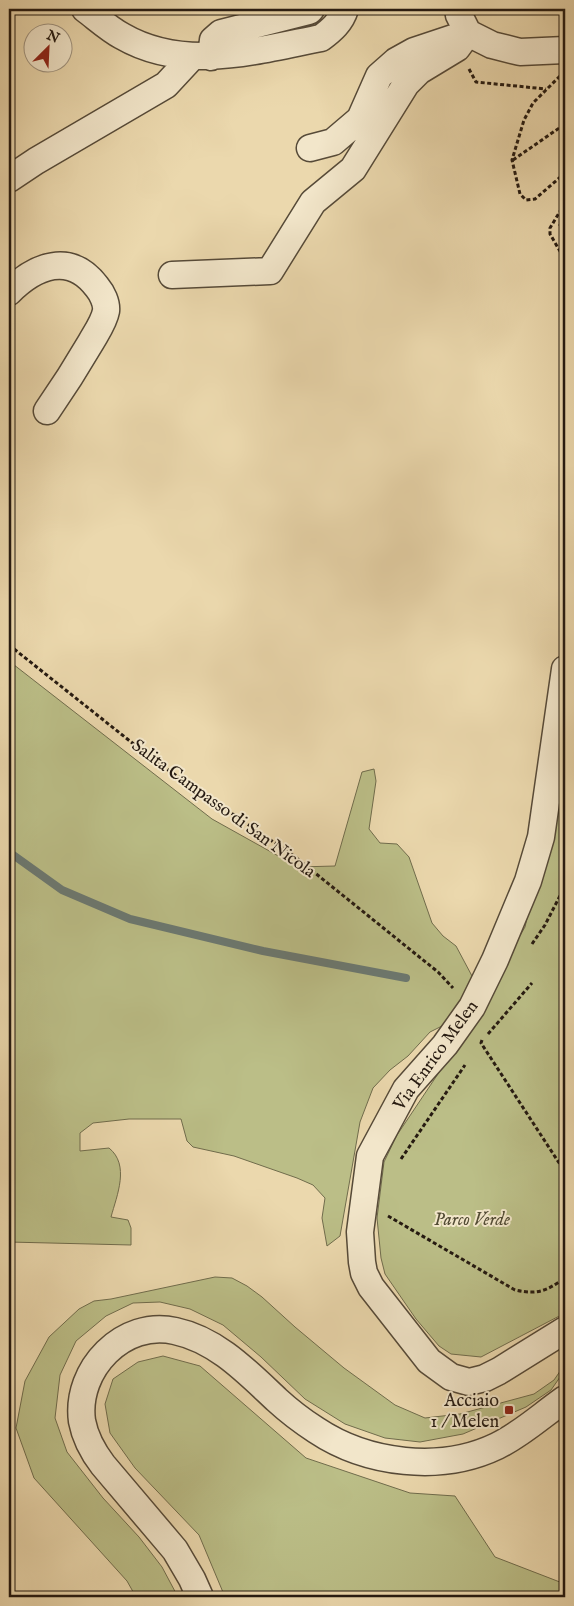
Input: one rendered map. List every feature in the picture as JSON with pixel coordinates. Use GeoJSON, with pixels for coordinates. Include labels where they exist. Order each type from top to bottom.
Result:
{"type":"FeatureCollection","features":[{"type":"Feature","properties":{"kind":"street"},"geometry":{"type":"LineString","coordinates":[[85,9],[122,36],[150,50],[202,57],[240,54],[321,38],[342,18],[345,9]]}},
{"type":"Feature","properties":{"kind":"street"},"geometry":{"type":"LineString","coordinates":[[119,9],[122,36]]}},
{"type":"Feature","properties":{"kind":"street"},"geometry":{"type":"LineString","coordinates":[[9,179],[36,161],[166,85],[202,57],[213,40],[222,33],[311,9]]}},
{"type":"Feature","properties":{"kind":"street"},"geometry":{"type":"LineString","coordinates":[[458,9],[463,41]]}},
{"type":"Feature","properties":{"kind":"street"},"geometry":{"type":"LineString","coordinates":[[172,275],[270,271],[313,202],[353,169],[406,84],[419,71],[463,41]]}},
{"type":"Feature","properties":{"kind":"street"},"geometry":{"type":"LineString","coordinates":[[310,148],[333,142],[360,119],[379,76],[396,61],[414,51],[463,41],[492,45],[520,52],[565,50]]}},
{"type":"Feature","properties":{"kind":"street"},"geometry":{"type":"LineString","coordinates":[[9,292],[28,275],[43,268],[56,265],[70,266],[87,276],[103,294],[106,310],[101,324],[71,378],[47,411]]}},
{"type":"Feature","properties":{"kind":"street","name":"Via Enrico Melen"},"geometry":{"type":"LineString","coordinates":[[565,669],[541,836],[528,881],[495,960],[472,1007],[444,1045],[406,1089],[370,1156],[360,1232],[364,1273],[371,1288],[429,1360],[451,1377],[469,1382],[485,1378],[565,1330]]}},
{"type":"Feature","properties":{"kind":"street"},"geometry":{"type":"LineString","coordinates":[[200,1597],[175,1550],[94,1453],[84,1429],[82,1405],[90,1373],[100,1359],[124,1338],[139,1332],[155,1329],[174,1330],[208,1342],[226,1354],[316,1431],[359,1451],[402,1461],[440,1462],[481,1453],[512,1438],[540,1420],[565,1399]]}},
{"type":"Feature","properties":{"kind":"path"},"geometry":{"type":"LineString","coordinates":[[463,41],[476,82],[546,89]]}},
{"type":"Feature","properties":{"kind":"path"},"geometry":{"type":"LineString","coordinates":[[565,71],[533,104],[524,120],[512,160],[521,198],[526,200],[535,199],[565,173]]}},
{"type":"Feature","properties":{"kind":"path"},"geometry":{"type":"LineString","coordinates":[[512,160],[565,124]]}},
{"type":"Feature","properties":{"kind":"path"},"geometry":{"type":"LineString","coordinates":[[565,203],[550,228],[550,234],[565,260]]}},
{"type":"Feature","properties":{"kind":"path"},"geometry":{"type":"LineString","coordinates":[[565,217],[560,225],[565,231]]}},
{"type":"Feature","properties":{"kind":"path","name":"Salita Campasso di San Nicola"},"geometry":{"type":"LineString","coordinates":[[9,645],[155,761],[294,856],[438,972]]}},
{"type":"Feature","properties":{"kind":"path"},"geometry":{"type":"LineString","coordinates":[[475,1050],[532,983]]}},
{"type":"Feature","properties":{"kind":"path"},"geometry":{"type":"LineString","coordinates":[[481,1042],[565,1172]]}},
{"type":"Feature","properties":{"kind":"path"},"geometry":{"type":"LineString","coordinates":[[396,1167],[470,1058]]}},
{"type":"Feature","properties":{"kind":"path"},"geometry":{"type":"LineString","coordinates":[[386,1215],[515,1290],[538,1293],[552,1287],[565,1278]]}},
{"type":"Feature","properties":{"kind":"green space"},"geometry":{"type":"Polygon","coordinates":[[[9,661],[212,819],[298,867],[335,866],[362,772],[374,769],[376,781],[369,829],[380,843],[397,844],[409,857],[432,923],[443,936],[456,946],[472,976],[472,986],[444,1025],[430,1032],[408,1056],[390,1070],[373,1088],[360,1122],[340,1236],[327,1246],[322,1218],[325,1198],[313,1185],[234,1156],[193,1147],[187,1141],[181,1119],[129,1119],[93,1123],[80,1133],[80,1151],[109,1148],[119,1163],[119,1190],[111,1217],[128,1220],[131,1228],[131,1245],[9,1242],[9,661]]]}},
{"type":"Feature","properties":{"kind":"green space","name":"Parco Verde"},"geometry":{"type":"Polygon","coordinates":[[[565,752],[565,1313],[481,1357],[451,1354],[439,1346],[416,1319],[385,1274],[381,1258],[377,1218],[384,1162],[397,1135],[450,1056],[525,927],[565,752]]]}},
{"type":"Feature","properties":{"kind":"green space"},"geometry":{"type":"Polygon","coordinates":[[[215,1277],[232,1278],[247,1286],[344,1368],[395,1405],[425,1418],[460,1414],[534,1394],[554,1380],[565,1364],[565,1370],[551,1390],[526,1407],[463,1434],[420,1442],[385,1438],[345,1424],[305,1399],[261,1357],[223,1325],[190,1309],[160,1302],[133,1303],[106,1316],[76,1341],[60,1375],[55,1418],[67,1452],[103,1498],[139,1537],[162,1567],[178,1597],[136,1597],[127,1581],[34,1478],[16,1428],[25,1381],[49,1337],[79,1309],[94,1301],[215,1277]]]}},
{"type":"Feature","properties":{"kind":"green space"},"geometry":{"type":"Polygon","coordinates":[[[163,1356],[200,1366],[306,1458],[410,1493],[455,1496],[495,1557],[565,1584],[565,1597],[225,1597],[199,1535],[135,1468],[110,1433],[105,1404],[113,1379],[138,1362],[163,1356]]]}},
{"type":"Feature","properties":{"kind":"waterway"},"geometry":{"type":"LineString","coordinates":[[9,852],[62,890],[130,919],[263,951],[406,978]]}},
{"type":"Feature","properties":{"kind":"place","name":"Acciaio 1 / Melen"},"geometry":{"type":"Point","coordinates":[509,1410]}}]}
